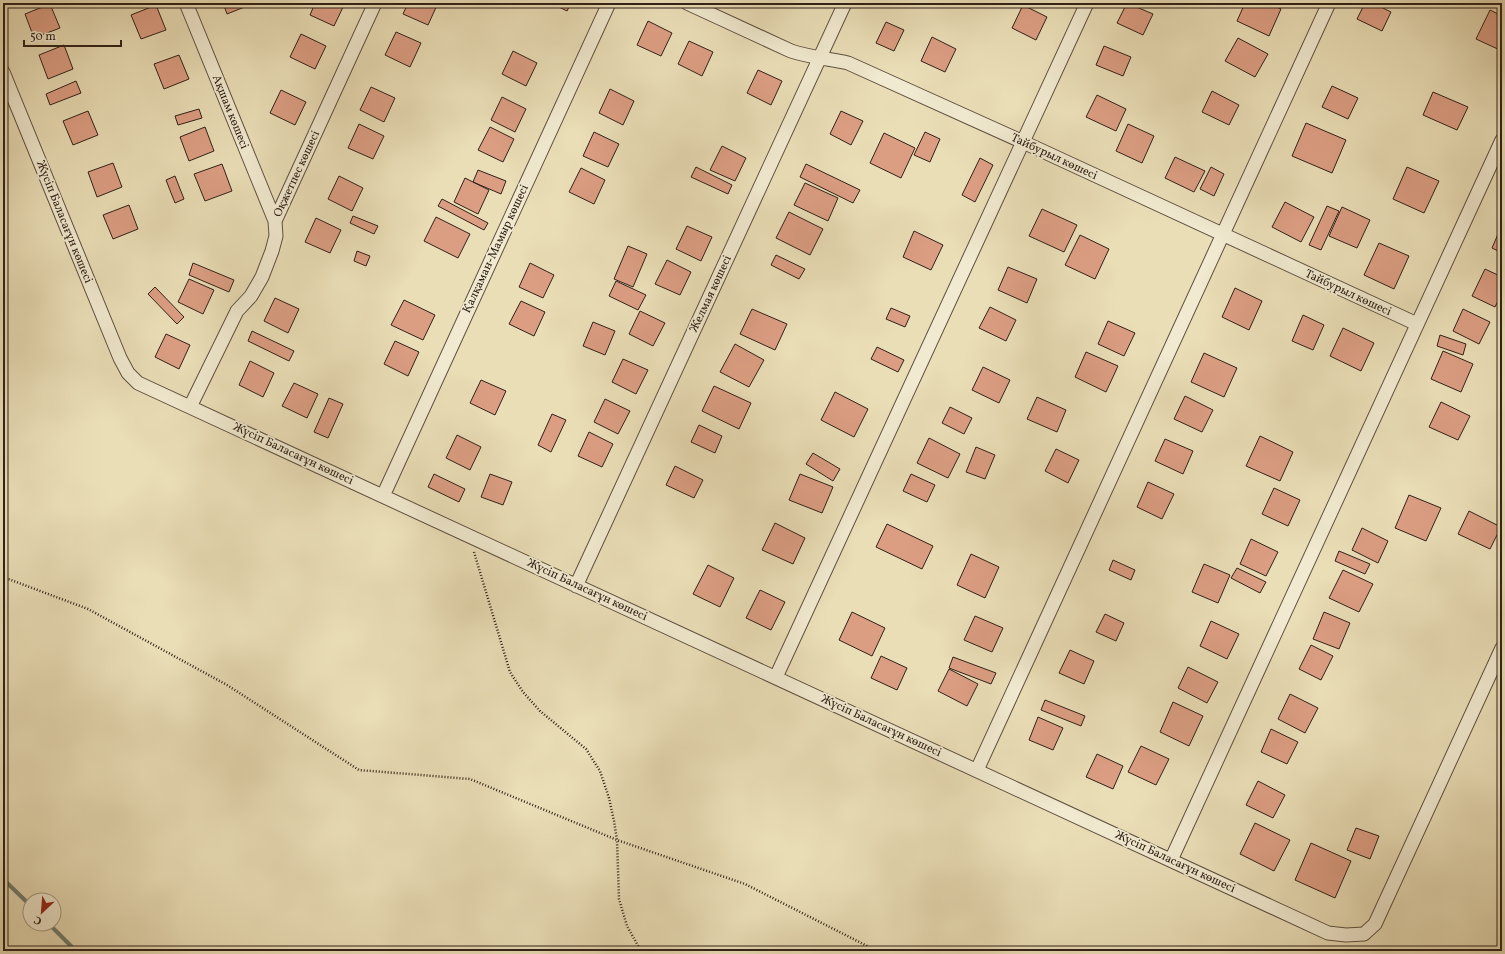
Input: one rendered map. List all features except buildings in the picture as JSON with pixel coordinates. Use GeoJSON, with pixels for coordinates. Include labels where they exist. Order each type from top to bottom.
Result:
{"type":"FeatureCollection","features":[{"type":"Feature","properties":{"kind":"street","name":"Ақшам көшесі"},"geometry":{"type":"LineString","coordinates":[[186,3],[275,221]]}},
{"type":"Feature","properties":{"kind":"street","name":"Оқжетпес көшесі"},"geometry":{"type":"LineString","coordinates":[[190,407],[237,311],[251,296],[262,277],[276,236],[275,221],[375,3]]}},
{"type":"Feature","properties":{"kind":"street","name":"Қалқаман-Мамыр көшесі"},"geometry":{"type":"LineString","coordinates":[[383,496],[609,3]]}},
{"type":"Feature","properties":{"kind":"street","name":"Тайбурыл көшесі"},"geometry":{"type":"LineString","coordinates":[[687,3],[791,51],[803,55],[848,63],[1417,324]]}},
{"type":"Feature","properties":{"kind":"street","name":"Желмая көшесі"},"geometry":{"type":"LineString","coordinates":[[576,586],[845,3]]}},
{"type":"Feature","properties":{"kind":"street"},"geometry":{"type":"LineString","coordinates":[[776,677],[1087,3]]}},
{"type":"Feature","properties":{"kind":"street"},"geometry":{"type":"LineString","coordinates":[[977,770],[1329,3]]}},
{"type":"Feature","properties":{"kind":"street","name":"Жүсіп Баласағұн көшесі"},"geometry":{"type":"LineString","coordinates":[[3,72],[120,358],[128,373],[138,383],[1328,932],[1346,935],[1364,934],[1375,924],[1502,648]]}},
{"type":"Feature","properties":{"kind":"street"},"geometry":{"type":"LineString","coordinates":[[1171,860],[1502,140]]}},
{"type":"Feature","properties":{"kind":"path"},"geometry":{"type":"LineString","coordinates":[[469,536],[510,672],[523,692],[540,711],[586,749],[600,771],[609,798],[617,840],[619,899],[627,926],[641,951]]}},
{"type":"Feature","properties":{"kind":"path"},"geometry":{"type":"LineString","coordinates":[[3,576],[88,609],[227,685],[359,770],[470,779],[617,840],[745,884],[877,951]]}},
{"type":"Feature","properties":{"kind":"waterway"},"geometry":{"type":"LineString","coordinates":[[3,879],[22,897]]}},
{"type":"Feature","properties":{"kind":"waterway"},"geometry":{"type":"LineString","coordinates":[[57,932],[76,951]]}}]}
